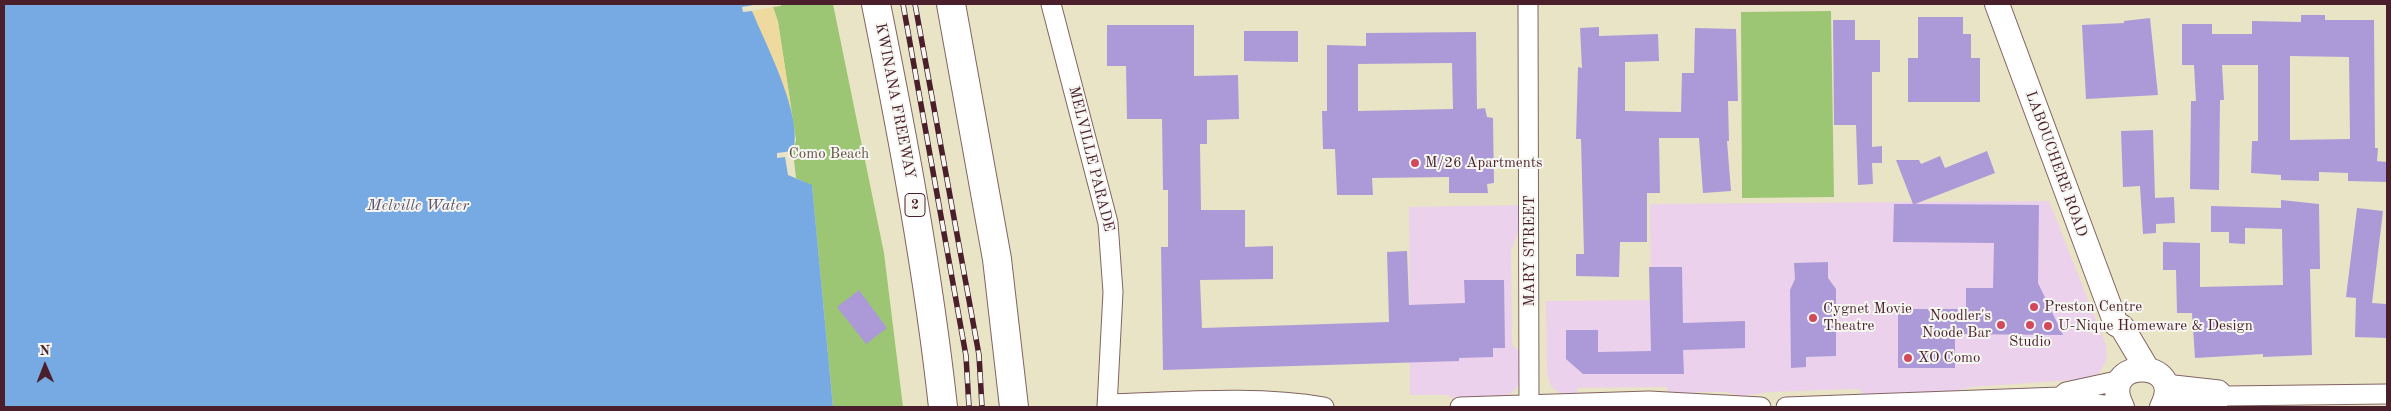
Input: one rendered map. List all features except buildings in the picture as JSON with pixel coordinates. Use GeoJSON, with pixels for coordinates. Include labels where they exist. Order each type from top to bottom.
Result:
{"type":"FeatureCollection","features":[{"type":"Feature","properties":{"kind":"highway","name":"KWINANA FREEWAY"},"geometry":{"type":"LineString","coordinates":[[876,4],[919,227],[943,407]]}},
{"type":"Feature","properties":{"kind":"highway"},"geometry":{"type":"LineString","coordinates":[[951,4],[997,259],[1014,407]]}},
{"type":"Feature","properties":{"kind":"main road","name":"LABOUCHERE ROAD"},"geometry":{"type":"LineString","coordinates":[[1997,4],[2116,324],[2113,332],[2147,387],[2117,393],[2122,407]]}},
{"type":"Feature","properties":{"kind":"street","name":"MELVILLE PARADE"},"geometry":{"type":"LineString","coordinates":[[1051,4],[1108,223],[1113,292],[1107,405]]}},
{"type":"Feature","properties":{"kind":"street","name":"MARY STREET"},"geometry":{"type":"LineString","coordinates":[[1528,4],[1529,406]]}},
{"type":"Feature","properties":{"kind":"street"},"geometry":{"type":"LineString","coordinates":[[2060,397],[2066,392],[2147,387],[2219,390],[2224,396],[2387,394]]}},
{"type":"Feature","properties":{"kind":"street"},"geometry":{"type":"LineString","coordinates":[[1786,407],[2060,397],[2067,401],[2122,407]]}},
{"type":"Feature","properties":{"kind":"street"},"geometry":{"type":"LineString","coordinates":[[1107,405],[1255,401],[1298,402],[1324,407]]}},
{"type":"Feature","properties":{"kind":"street"},"geometry":{"type":"LineString","coordinates":[[1460,407],[1649,401],[1761,407]]}},
{"type":"Feature","properties":{"kind":"shaded area"},"geometry":{"type":"Polygon","coordinates":[[[2049,201],[2106,345],[2107,360],[2099,373],[2086,379],[1972,387],[1951,392],[1866,396],[1858,389],[1770,392],[1741,396],[1726,392],[1698,392],[1678,396],[1668,395],[1667,387],[1577,388],[1577,395],[1562,395],[1551,386],[1547,374],[1546,301],[1651,300],[1650,204],[2049,201]]]}},
{"type":"Feature","properties":{"kind":"shaded area"},"geometry":{"type":"Polygon","coordinates":[[[1521,205],[1521,224],[1511,251],[1512,344],[1523,356],[1522,380],[1514,391],[1503,397],[1454,399],[1448,395],[1410,395],[1409,207],[1521,205]]]}},
{"type":"Feature","properties":{"kind":"green space","name":"Como Beach"},"geometry":{"type":"Polygon","coordinates":[[[781,4],[833,4],[884,253],[903,407],[833,407],[812,186],[796,178],[793,151],[796,140],[778,22],[773,7],[781,6],[781,4]]]}},
{"type":"Feature","properties":{"kind":"green space"},"geometry":{"type":"Polygon","coordinates":[[[1831,11],[1834,197],[1742,198],[1741,12],[1831,11]]]}},
{"type":"Feature","properties":{"kind":"sand"},"geometry":{"type":"Polygon","coordinates":[[[773,7],[778,22],[791,107],[752,11],[773,7]]]}},
{"type":"Feature","properties":{"kind":"water","name":"Melville Water"},"geometry":{"type":"Polygon","coordinates":[[[4,4],[759,4],[742,7],[743,12],[752,11],[774,61],[789,101],[795,137],[793,151],[777,153],[777,158],[785,157],[788,175],[812,185],[833,407],[4,407],[4,4]]]}},
{"type":"Feature","properties":{"kind":"railway"},"geometry":{"type":"LineString","coordinates":[[903,4],[966,356],[969,407]]}},
{"type":"Feature","properties":{"kind":"railway"},"geometry":{"type":"LineString","coordinates":[[915,4],[979,355],[982,407]]}},
{"type":"Feature","properties":{"kind":"place","name":"M/26 Apartments"},"geometry":{"type":"Point","coordinates":[1415,163]}},
{"type":"Feature","properties":{"kind":"place","name":"Preston Centre"},"geometry":{"type":"Point","coordinates":[2034,307]}},
{"type":"Feature","properties":{"kind":"place","name":"Cygnet Movie Theatre"},"geometry":{"type":"Point","coordinates":[1813,318]}},
{"type":"Feature","properties":{"kind":"place","name":"Noodler's Noode Bar"},"geometry":{"type":"Point","coordinates":[2001,325]}},
{"type":"Feature","properties":{"kind":"place","name":"Studio"},"geometry":{"type":"Point","coordinates":[2030,325]}},
{"type":"Feature","properties":{"kind":"place","name":"U-Nique Homeware & Design"},"geometry":{"type":"Point","coordinates":[2048,326]}},
{"type":"Feature","properties":{"kind":"place","name":"XO Como"},"geometry":{"type":"Point","coordinates":[1908,358]}}]}
